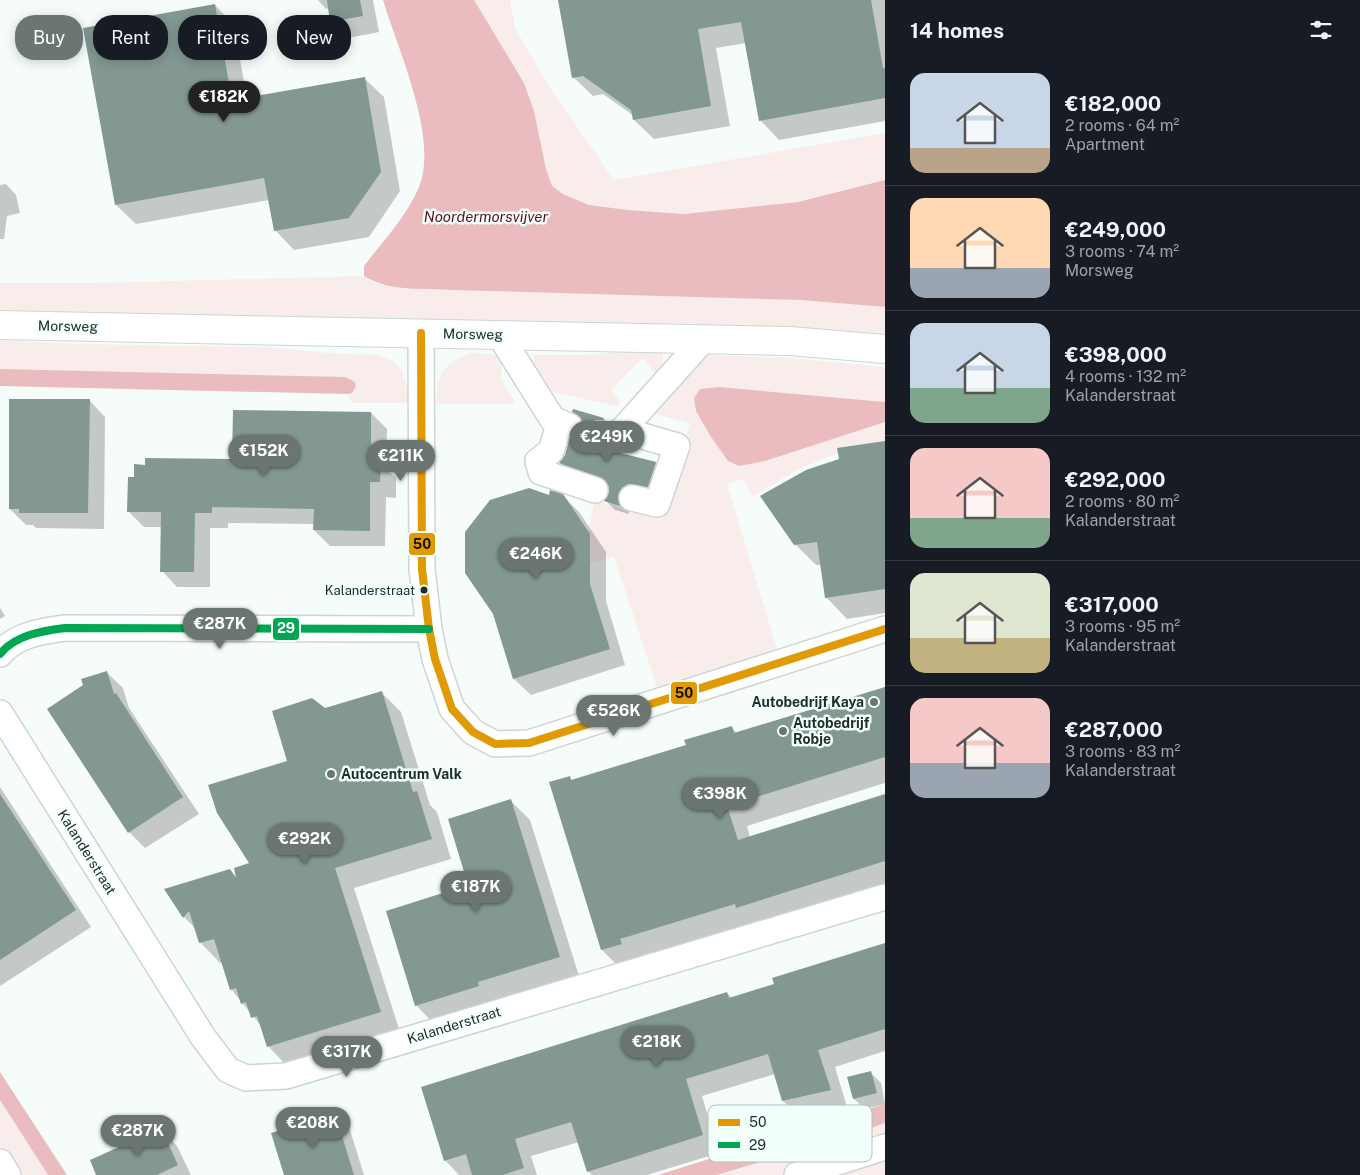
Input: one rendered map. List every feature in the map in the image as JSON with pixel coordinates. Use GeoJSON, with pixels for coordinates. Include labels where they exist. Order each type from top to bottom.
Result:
{"type":"FeatureCollection","features":[{"type":"Feature","properties":{"kind":"main road","name":"Morsweg"},"geometry":{"type":"LineString","coordinates":[[0,325],[790,341],[885,349]]}},
{"type":"Feature","properties":{"kind":"street"},"geometry":{"type":"LineString","coordinates":[[421,333],[422,569],[428,629],[435,659],[452,708],[473,732],[495,744],[529,743],[885,629]]}},
{"type":"Feature","properties":{"kind":"street"},"geometry":{"type":"LineString","coordinates":[[499,334],[553,420],[565,424],[551,451],[538,461],[541,472],[595,490]]}},
{"type":"Feature","properties":{"kind":"street"},"geometry":{"type":"LineString","coordinates":[[632,498],[657,504],[676,446],[611,432],[704,339]]}},
{"type":"Feature","properties":{"kind":"street"},"geometry":{"type":"LineString","coordinates":[[0,654],[16,640],[46,631],[65,628],[428,629]]}},
{"type":"Feature","properties":{"kind":"street","name":"Kalanderstraat"},"geometry":{"type":"LineString","coordinates":[[0,713],[203,1037],[228,1070],[246,1078],[286,1076],[885,896]]}},
{"type":"Feature","properties":{"kind":"street"},"geometry":{"type":"LineString","coordinates":[[872,1151],[885,1147]]}},
{"type":"Feature","properties":{"kind":"street"},"geometry":{"type":"LineString","coordinates":[[0,1162],[8,1175]]}},
{"type":"Feature","properties":{"kind":"street"},"geometry":{"type":"LineString","coordinates":[[797,1175],[838,1162]]}},
{"type":"Feature","properties":{"kind":"shaded area"},"geometry":{"type":"Polygon","coordinates":[[[474,0],[510,0],[515,28],[548,85],[614,180],[885,133],[885,180],[798,202],[684,214],[589,205],[563,194],[552,186],[546,169],[534,111],[474,0]]]}},
{"type":"Feature","properties":{"kind":"shaded area"},"geometry":{"type":"Polygon","coordinates":[[[364,276],[375,283],[401,287],[801,300],[885,307],[885,343],[544,322],[0,317],[0,283],[97,283],[364,276]]]}},
{"type":"Feature","properties":{"kind":"shaded area"},"geometry":{"type":"Polygon","coordinates":[[[0,340],[75,344],[267,347],[328,353],[378,355],[393,361],[402,371],[412,403],[352,403],[348,394],[352,393],[0,369],[0,340]]]}},
{"type":"Feature","properties":{"kind":"shaded area"},"geometry":{"type":"Polygon","coordinates":[[[641,350],[663,352],[663,366],[655,373],[643,358],[611,390],[621,402],[616,406],[549,391],[528,366],[534,362],[534,355],[588,355],[641,350]]]}},
{"type":"Feature","properties":{"kind":"shaded area"},"geometry":{"type":"Polygon","coordinates":[[[469,353],[490,354],[499,358],[502,370],[501,379],[516,404],[436,404],[438,385],[443,372],[453,362],[469,353]]]}},
{"type":"Feature","properties":{"kind":"shaded area"},"geometry":{"type":"Polygon","coordinates":[[[705,355],[792,358],[885,367],[885,402],[719,387],[765,461],[881,421],[885,422],[885,443],[845,450],[797,470],[752,497],[743,479],[727,484],[779,656],[659,693],[614,557],[587,564],[590,522],[595,500],[638,514],[650,515],[667,506],[690,423],[646,412],[705,355]]]}},
{"type":"Feature","properties":{"kind":"shaded area"},"geometry":{"type":"Polygon","coordinates":[[[0,1100],[48,1175],[19,1175],[0,1146],[0,1100]]]}},
{"type":"Feature","properties":{"kind":"shaded area"},"geometry":{"type":"Polygon","coordinates":[[[885,1123],[885,1144],[872,1148],[872,1127],[885,1123]]]}},
{"type":"Feature","properties":{"kind":"shaded area"},"geometry":{"type":"Polygon","coordinates":[[[885,1158],[885,1175],[830,1175],[885,1158]]]}},
{"type":"Feature","properties":{"kind":"shaded area"},"geometry":{"type":"Polygon","coordinates":[[[759,1162],[826,1162],[784,1175],[717,1175],[759,1162]]]}},
{"type":"Feature","properties":{"kind":"water","name":"Noordermorsvijver"},"geometry":{"type":"Polygon","coordinates":[[[383,0],[474,0],[524,83],[534,111],[546,169],[552,186],[563,194],[589,205],[684,214],[798,202],[885,180],[885,307],[801,300],[408,288],[385,285],[364,276],[364,266],[387,238],[414,198],[424,167],[424,144],[414,94],[383,0]]]}},
{"type":"Feature","properties":{"kind":"water"},"geometry":{"type":"Polygon","coordinates":[[[0,369],[345,377],[355,382],[356,386],[352,393],[348,394],[0,386],[0,369]]]}},
{"type":"Feature","properties":{"kind":"water"},"geometry":{"type":"Polygon","coordinates":[[[719,387],[885,402],[885,422],[765,461],[739,466],[728,461],[696,411],[694,398],[700,389],[719,387]]]}},
{"type":"Feature","properties":{"kind":"water"},"geometry":{"type":"Polygon","coordinates":[[[0,1072],[67,1175],[48,1175],[0,1100],[0,1072]]]}},
{"type":"Feature","properties":{"kind":"water"},"geometry":{"type":"Polygon","coordinates":[[[885,1104],[885,1123],[872,1128],[872,1108],[885,1104]]]}},
{"type":"Feature","properties":{"kind":"water"},"geometry":{"type":"Polygon","coordinates":[[[708,1159],[708,1162],[760,1162],[717,1175],[658,1175],[708,1159]]]}},
{"type":"Feature","properties":{"kind":"building"},"geometry":{"type":"Polygon","coordinates":[[[327,0],[360,0],[363,16],[351,18],[351,15],[329,15],[327,0]]]}},
{"type":"Feature","properties":{"kind":"building"},"geometry":{"type":"Polygon","coordinates":[[[558,0],[871,0],[883,68],[885,68],[885,98],[759,121],[741,22],[698,29],[711,106],[633,120],[631,110],[583,76],[572,78],[558,0]]]}},
{"type":"Feature","properties":{"kind":"building"},"geometry":{"type":"Polygon","coordinates":[[[215,4],[217,15],[178,15],[178,60],[225,60],[232,100],[365,77],[381,172],[349,218],[274,231],[264,178],[115,205],[83,28],[93,26],[93,60],[168,60],[168,15],[154,15],[215,4]]]}},
{"type":"Feature","properties":{"kind":"building"},"geometry":{"type":"Polygon","coordinates":[[[9,399],[90,399],[88,513],[19,513],[19,509],[9,509],[9,399]]]}},
{"type":"Feature","properties":{"kind":"building"},"geometry":{"type":"Polygon","coordinates":[[[573,409],[604,418],[589,424],[585,430],[585,438],[589,445],[656,462],[648,487],[628,484],[622,488],[618,495],[620,506],[604,501],[608,495],[609,488],[605,480],[559,463],[565,455],[569,440],[578,437],[583,431],[583,423],[580,417],[572,412],[573,409]]]}},
{"type":"Feature","properties":{"kind":"building"},"geometry":{"type":"Polygon","coordinates":[[[233,410],[371,412],[371,461],[381,461],[380,482],[370,482],[370,531],[313,530],[314,509],[212,507],[212,513],[195,513],[194,572],[160,572],[161,512],[127,512],[128,477],[134,477],[134,464],[145,465],[145,458],[232,459],[233,410]]]}},
{"type":"Feature","properties":{"kind":"building"},"geometry":{"type":"Polygon","coordinates":[[[885,441],[885,589],[825,598],[817,542],[794,545],[760,496],[806,470],[839,459],[837,448],[885,441]]]}},
{"type":"Feature","properties":{"kind":"building"},"geometry":{"type":"Polygon","coordinates":[[[529,488],[549,495],[550,490],[563,494],[590,534],[590,584],[610,649],[513,679],[493,614],[465,573],[465,532],[490,500],[529,488]]]}},
{"type":"Feature","properties":{"kind":"building"},"geometry":{"type":"Polygon","coordinates":[[[107,671],[114,694],[116,693],[183,797],[128,833],[47,709],[83,685],[81,679],[107,671]]]}},
{"type":"Feature","properties":{"kind":"building"},"geometry":{"type":"Polygon","coordinates":[[[885,687],[885,757],[727,806],[738,840],[885,794],[885,861],[736,908],[735,904],[620,939],[622,944],[601,950],[549,782],[570,776],[571,780],[686,745],[684,740],[732,726],[734,733],[885,687]]]}},
{"type":"Feature","properties":{"kind":"building"},"geometry":{"type":"Polygon","coordinates":[[[382,691],[413,792],[417,791],[432,839],[335,868],[381,1012],[267,1047],[257,1016],[251,1018],[246,1002],[241,1004],[236,988],[230,990],[214,939],[199,943],[189,911],[183,918],[164,889],[230,869],[236,878],[234,868],[249,863],[217,813],[208,785],[287,761],[272,711],[312,698],[325,708],[382,691]]]}},
{"type":"Feature","properties":{"kind":"building"},"geometry":{"type":"Polygon","coordinates":[[[0,794],[76,910],[0,960],[0,794]]]}},
{"type":"Feature","properties":{"kind":"building"},"geometry":{"type":"Polygon","coordinates":[[[511,799],[560,957],[478,982],[479,986],[415,1006],[386,911],[468,885],[448,819],[511,799]]]}},
{"type":"Feature","properties":{"kind":"building"},"geometry":{"type":"Polygon","coordinates":[[[885,943],[885,1029],[818,1050],[831,1090],[782,1101],[768,1054],[686,1079],[703,1135],[587,1172],[571,1122],[515,1139],[524,1168],[503,1175],[472,1175],[466,1154],[444,1161],[421,1087],[727,992],[729,998],[774,984],[772,978],[885,943]]]}},
{"type":"Feature","properties":{"kind":"building"},"geometry":{"type":"Polygon","coordinates":[[[871,1071],[877,1093],[853,1099],[847,1077],[871,1071]]]}},
{"type":"Feature","properties":{"kind":"building"},"geometry":{"type":"Polygon","coordinates":[[[335,1113],[354,1175],[284,1175],[271,1133],[335,1113]]]}},
{"type":"Feature","properties":{"kind":"building"},"geometry":{"type":"Polygon","coordinates":[[[161,1128],[178,1165],[157,1175],[96,1175],[90,1160],[161,1128]]]}},
{"type":"Feature","properties":{"kind":"transit line","name":"50"},"geometry":{"type":"LineString","coordinates":[[421,333],[422,569],[429,629],[435,659],[452,709],[473,732],[495,744],[529,743],[885,629]]}},
{"type":"Feature","properties":{"kind":"transit line","name":"29"},"geometry":{"type":"LineString","coordinates":[[0,654],[13,642],[21,638],[65,628],[429,629]]}},
{"type":"Feature","properties":{"kind":"place","name":"Kalanderstraat"},"geometry":{"type":"Point","coordinates":[424,590]}},
{"type":"Feature","properties":{"kind":"place","name":"Autobedrijf Kaya"},"geometry":{"type":"Point","coordinates":[874,702]}},
{"type":"Feature","properties":{"kind":"place","name":"Autobedrijf Robje"},"geometry":{"type":"Point","coordinates":[783,731]}},
{"type":"Feature","properties":{"kind":"place","name":"Autocentrum Valk"},"geometry":{"type":"Point","coordinates":[331,774]}}]}
